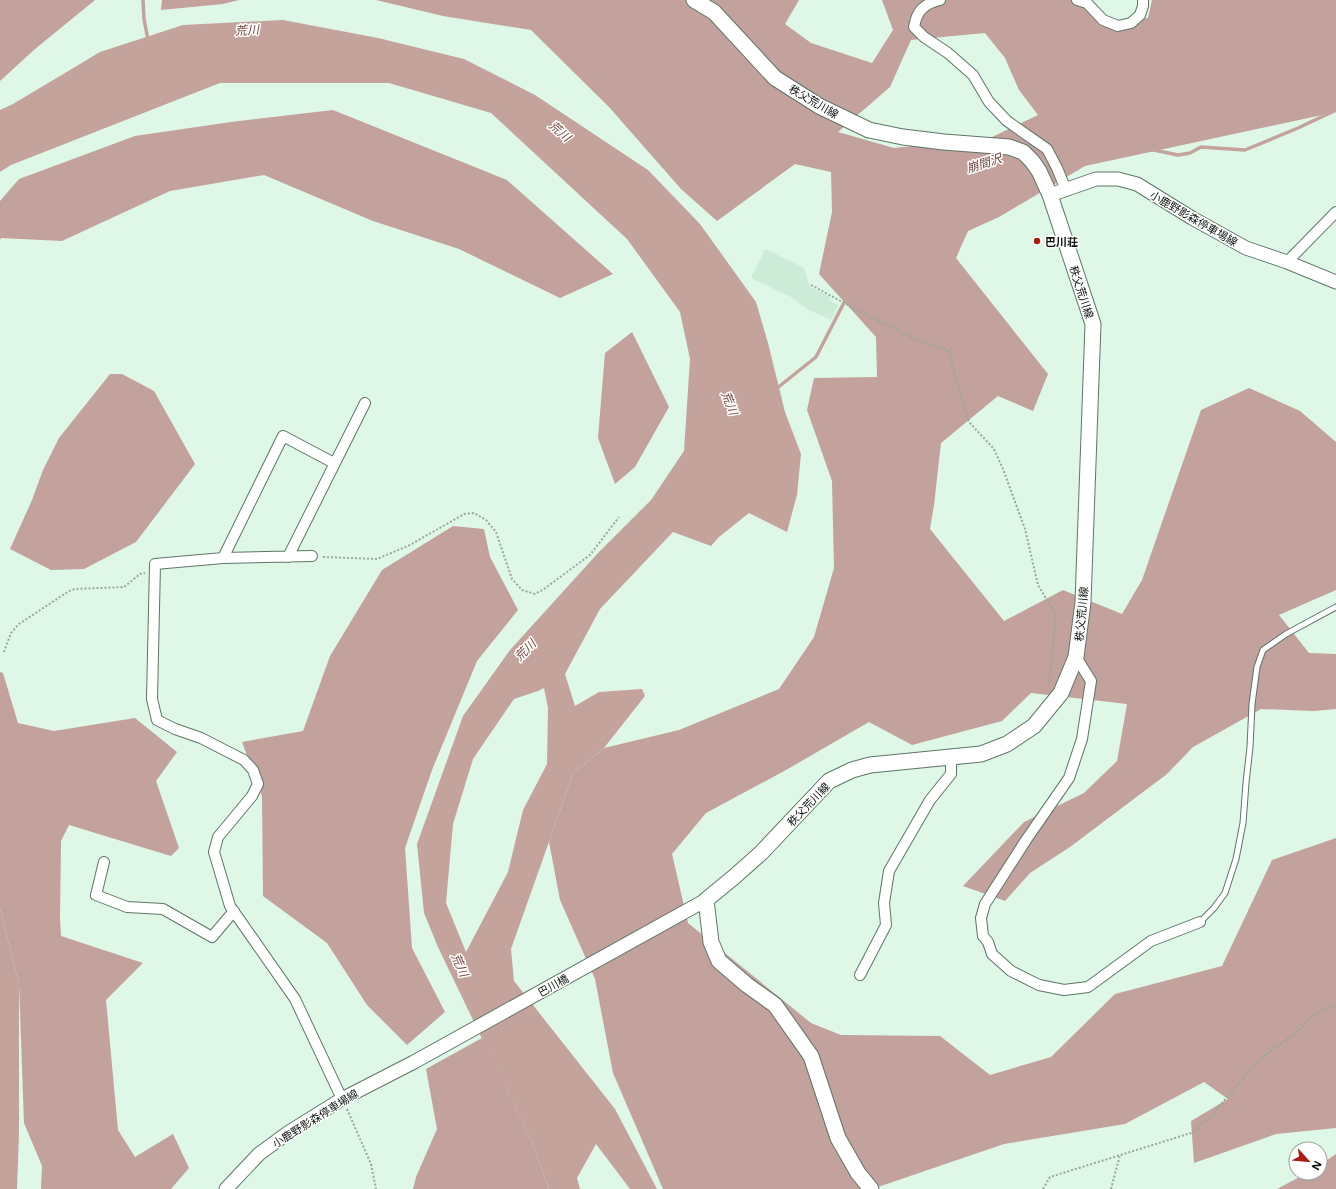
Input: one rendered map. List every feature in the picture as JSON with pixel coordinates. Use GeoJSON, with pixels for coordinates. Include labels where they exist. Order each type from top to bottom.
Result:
{"type":"FeatureCollection","features":[{"type":"Feature","properties":{"kind":"main road","name":"秩父荒川線"},"geometry":{"type":"LineString","coordinates":[[694,0],[714,12],[775,78],[819,106],[869,130],[903,137],[944,142],[1009,147],[1023,152],[1039,171],[1050,195],[1093,324],[1083,602],[1076,657],[1061,693],[1052,706],[1034,726],[1007,744],[981,754],[870,765],[852,770],[829,781],[761,853],[706,900]]}},
{"type":"Feature","properties":{"kind":"main road","name":"小鹿野影森停車場線"},"geometry":{"type":"LineString","coordinates":[[1050,195],[1096,179],[1118,179],[1137,184],[1192,218],[1246,248],[1288,262],[1336,282]]}},
{"type":"Feature","properties":{"kind":"main road","name":"巴川橋"},"geometry":{"type":"LineString","coordinates":[[414,1062],[706,900]]}},
{"type":"Feature","properties":{"kind":"main road"},"geometry":{"type":"LineString","coordinates":[[706,900],[711,942],[719,961],[747,985],[774,1005],[811,1056],[838,1138],[858,1173],[871,1189]]}},
{"type":"Feature","properties":{"kind":"main road","name":"小鹿野影森停車場線"},"geometry":{"type":"LineString","coordinates":[[226,1189],[259,1154],[290,1132],[342,1099],[414,1062]]}},
{"type":"Feature","properties":{"kind":"street"},"geometry":{"type":"LineString","coordinates":[[940,0],[930,2],[922,8],[916,18],[914,27],[924,37],[948,53],[973,75],[990,102],[1007,122],[1047,149],[1066,190]]}},
{"type":"Feature","properties":{"kind":"street"},"geometry":{"type":"LineString","coordinates":[[1077,0],[1087,3],[1103,20],[1118,26],[1131,23],[1140,16],[1144,6],[1143,0]]}},
{"type":"Feature","properties":{"kind":"street"},"geometry":{"type":"LineString","coordinates":[[1288,262],[1336,212]]}},
{"type":"Feature","properties":{"kind":"street"},"geometry":{"type":"LineString","coordinates":[[288,557],[365,403]]}},
{"type":"Feature","properties":{"kind":"street"},"geometry":{"type":"LineString","coordinates":[[223,558],[283,436],[334,463]]}},
{"type":"Feature","properties":{"kind":"street"},"geometry":{"type":"LineString","coordinates":[[312,556],[223,558],[156,564],[152,699],[157,720],[175,729],[201,738],[244,760],[253,770],[258,784],[252,796],[218,837],[214,852],[230,906],[295,999],[342,1099]]}},
{"type":"Feature","properties":{"kind":"street"},"geometry":{"type":"LineString","coordinates":[[1076,657],[1091,681],[1082,739],[1069,778],[1026,840],[985,904],[981,918],[983,936],[988,942],[992,954],[1011,971],[1039,985],[1064,990],[1088,987],[1151,941],[1200,922]]}},
{"type":"Feature","properties":{"kind":"street"},"geometry":{"type":"LineString","coordinates":[[860,975],[886,925],[884,903],[889,871],[930,800],[950,774],[951,757]]}},
{"type":"Feature","properties":{"kind":"street"},"geometry":{"type":"LineString","coordinates":[[104,862],[96,895],[127,907],[163,909],[212,937],[234,911]]}},
{"type":"Feature","properties":{"kind":"lane"},"geometry":{"type":"LineString","coordinates":[[1200,922],[1214,908],[1225,893],[1236,859],[1244,816],[1252,704],[1257,667],[1263,650],[1286,634],[1336,607]]}},
{"type":"Feature","properties":{"kind":"path"},"geometry":{"type":"LineString","coordinates":[[811,285],[915,339],[948,350],[969,422],[994,449],[1003,469],[1025,530],[1038,584],[1056,616],[1049,689],[1052,706]]}},
{"type":"Feature","properties":{"kind":"path"},"geometry":{"type":"LineString","coordinates":[[312,556],[377,559],[410,545],[464,514],[474,513],[486,520],[496,532],[512,579],[522,590],[534,594],[544,589],[590,555],[619,517]]}},
{"type":"Feature","properties":{"kind":"path"},"geometry":{"type":"LineString","coordinates":[[4,652],[11,633],[18,624],[69,591],[75,589],[124,587],[140,574],[156,570]]}},
{"type":"Feature","properties":{"kind":"path"},"geometry":{"type":"LineString","coordinates":[[1043,1189],[1050,1177],[1191,1133],[1212,1115],[1257,1062],[1295,1034],[1316,1012],[1336,1006]]}},
{"type":"Feature","properties":{"kind":"path"},"geometry":{"type":"LineString","coordinates":[[342,1099],[371,1164],[376,1189]]}},
{"type":"Feature","properties":{"kind":"path"},"geometry":{"type":"LineString","coordinates":[[1111,1189],[1120,1155]]}},
{"type":"Feature","properties":{"kind":"shaded area"},"geometry":{"type":"Polygon","coordinates":[[[0,0],[95,0],[35,49],[0,81],[0,0]]]}},
{"type":"Feature","properties":{"kind":"shaded area"},"geometry":{"type":"Polygon","coordinates":[[[162,0],[239,0],[223,4],[161,10],[162,0]]]}},
{"type":"Feature","properties":{"kind":"shaded area"},"geometry":{"type":"Polygon","coordinates":[[[376,0],[799,0],[785,24],[811,43],[872,63],[893,30],[882,0],[1086,0],[1098,24],[1148,18],[1152,0],[1336,0],[1336,112],[1085,166],[999,217],[968,231],[956,258],[1048,374],[1033,411],[998,396],[941,443],[930,529],[1004,621],[1063,590],[1122,614],[1142,580],[1201,410],[1249,388],[1300,411],[1336,442],[1336,590],[1279,615],[1309,653],[1336,654],[1336,709],[1314,711],[1261,709],[1193,747],[1167,774],[1070,847],[1030,873],[1005,901],[963,886],[1024,822],[1084,793],[1117,761],[1127,704],[1031,693],[1002,721],[912,745],[869,722],[786,770],[706,813],[672,854],[688,923],[811,1023],[841,1035],[940,1036],[990,1075],[1051,1057],[1115,994],[1222,966],[1272,860],[1336,838],[1336,1128],[1276,1134],[1194,1163],[1191,1121],[1228,1099],[1204,1082],[1125,1124],[1004,1144],[872,1189],[663,1189],[613,1073],[595,979],[560,900],[549,842],[573,774],[604,748],[679,730],[779,689],[814,637],[834,568],[832,481],[807,410],[814,378],[877,377],[876,337],[819,274],[832,212],[831,172],[795,164],[717,221],[681,189],[609,107],[531,30],[443,16],[376,0]],[[985,33],[911,40],[890,87],[838,132],[894,148],[990,138],[1038,115],[1019,90],[1005,58],[985,33]]]}},
{"type":"Feature","properties":{"kind":"shaded area"},"geometry":{"type":"Polygon","coordinates":[[[333,110],[507,180],[613,274],[560,298],[459,249],[373,221],[264,175],[170,191],[62,241],[1,238],[0,240],[0,201],[19,179],[135,136],[231,122],[333,110]]]}},
{"type":"Feature","properties":{"kind":"shaded area"},"geometry":{"type":"Polygon","coordinates":[[[765,249],[804,268],[810,287],[830,297],[829,300],[838,305],[831,320],[809,310],[791,297],[751,278],[765,249]]]}},
{"type":"Feature","properties":{"kind":"shaded area"},"geometry":{"type":"Polygon","coordinates":[[[632,332],[669,407],[635,467],[615,484],[598,438],[605,353],[632,332]]]}},
{"type":"Feature","properties":{"kind":"shaded area"},"geometry":{"type":"Polygon","coordinates":[[[110,374],[122,374],[154,391],[195,464],[136,542],[84,569],[51,570],[10,549],[32,500],[43,470],[59,438],[110,374]]]}},
{"type":"Feature","properties":{"kind":"shaded area"},"geometry":{"type":"Polygon","coordinates":[[[453,526],[484,529],[490,557],[518,610],[477,661],[432,770],[405,848],[412,948],[445,1012],[407,1045],[367,1005],[327,943],[263,896],[262,796],[242,742],[303,731],[330,656],[382,570],[453,526]]]}},
{"type":"Feature","properties":{"kind":"shaded area"},"geometry":{"type":"Polygon","coordinates":[[[0,672],[3,673],[18,723],[54,731],[135,718],[177,752],[156,781],[179,848],[171,856],[69,825],[61,841],[61,936],[143,963],[106,1000],[118,1130],[135,1157],[173,1134],[189,1168],[171,1189],[41,1189],[42,1166],[24,1123],[19,984],[0,908],[0,672]]]}},
{"type":"Feature","properties":{"kind":"shaded area"},"geometry":{"type":"Polygon","coordinates":[[[482,1038],[532,1143],[549,1189],[413,1189],[416,1177],[437,1129],[426,1069],[482,1038]]]}},
{"type":"Feature","properties":{"kind":"shaded area"},"geometry":{"type":"Polygon","coordinates":[[[1336,1154],[1336,1189],[1277,1189],[1292,1181],[1328,1181],[1328,1160],[1336,1154]]]}},
{"type":"Feature","properties":{"kind":"water","name":"荒川"},"geometry":{"type":"Polygon","coordinates":[[[283,20],[378,38],[464,59],[535,95],[648,170],[700,224],[756,302],[785,412],[801,454],[797,495],[787,532],[749,513],[719,537],[711,546],[673,532],[600,609],[565,674],[575,706],[599,692],[642,689],[645,696],[604,748],[573,774],[511,949],[514,981],[615,1109],[657,1189],[630,1189],[596,1144],[577,1178],[580,1189],[549,1189],[532,1143],[438,947],[424,913],[417,844],[463,716],[510,650],[598,553],[651,500],[684,451],[690,359],[680,312],[627,239],[491,113],[389,83],[220,83],[11,165],[0,172],[0,110],[13,104],[100,52],[183,25],[283,20]],[[544,688],[514,699],[473,759],[453,824],[446,903],[466,952],[508,872],[523,810],[547,764],[548,708],[544,688]]]}},
{"type":"Feature","properties":{"kind":"water"},"geometry":{"type":"Polygon","coordinates":[[[0,908],[19,984],[19,1134],[17,1189],[0,1189],[0,908]]]}},
{"type":"Feature","properties":{"kind":"waterway"},"geometry":{"type":"LineString","coordinates":[[143,0],[144,19],[148,40]]}},
{"type":"Feature","properties":{"kind":"waterway","name":"崩間沢"},"geometry":{"type":"LineString","coordinates":[[1037,161],[1104,150],[1139,147],[1178,155],[1190,153],[1201,147],[1245,150],[1336,110]]}},
{"type":"Feature","properties":{"kind":"waterway","name":"崩間沢"},"geometry":{"type":"LineString","coordinates":[[776,389],[816,357],[866,260],[901,220],[938,194],[974,176],[1004,167],[1027,163]]}},
{"type":"Feature","properties":{"kind":"place","name":"巴川荘"},"geometry":{"type":"Point","coordinates":[1037,241]}}]}
